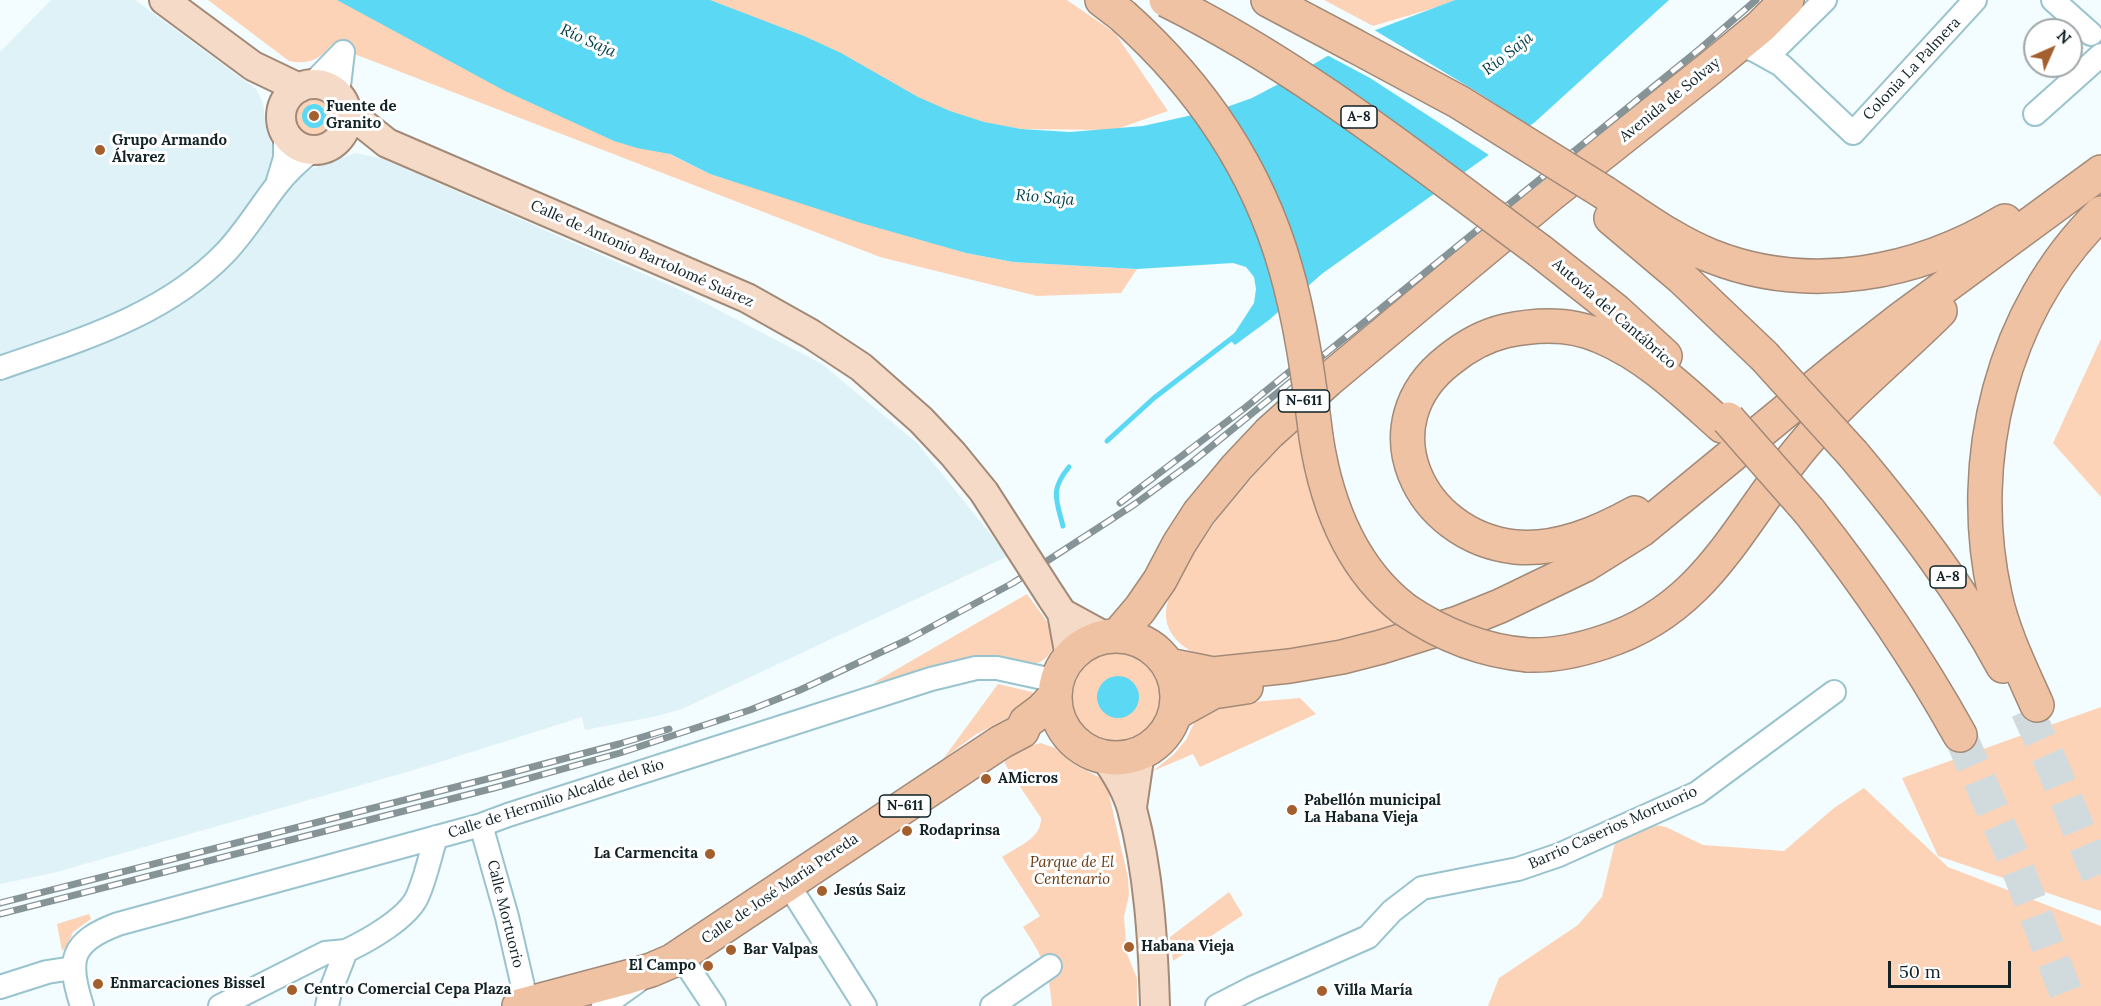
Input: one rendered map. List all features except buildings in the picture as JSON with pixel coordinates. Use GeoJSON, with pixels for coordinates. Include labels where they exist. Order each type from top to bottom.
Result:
{"type":"FeatureCollection","features":[{"type":"Feature","properties":{"kind":"highway","name":"Autovía del Cantábrico"},"geometry":{"type":"LineString","coordinates":[[1166,0],[1256,49],[1320,90],[1540,251],[1646,338],[1728,433],[1809,511],[1891,623],[1960,735]]}},
{"type":"Feature","properties":{"kind":"highway"},"geometry":{"type":"LineString","coordinates":[[1268,0],[1477,113],[1598,198],[1691,248],[1756,271],[1800,277],[1853,276],[1902,266],[1974,238],[2027,208],[2101,161]]}},
{"type":"Feature","properties":{"kind":"highway","name":"Avenida de Solvay"},"geometry":{"type":"LineString","coordinates":[[1160,580],[1199,513],[1251,452],[1328,380],[1550,195],[1664,107],[1760,27],[1787,0]]}},
{"type":"Feature","properties":{"kind":"highway"},"geometry":{"type":"LineString","coordinates":[[1112,8],[1165,56],[1208,107],[1237,153],[1260,197],[1277,240],[1293,299],[1327,488],[1346,538],[1362,566],[1374,581],[1404,609],[1425,623],[1462,641],[1496,651],[1528,655],[1555,653],[1581,649],[1630,633],[1651,622],[1690,592],[1734,542],[1806,441],[1862,383],[1946,305]]}},
{"type":"Feature","properties":{"kind":"highway"},"geometry":{"type":"LineString","coordinates":[[1728,433],[1658,370],[1623,347],[1577,328],[1543,326],[1522,327],[1497,333],[1468,346],[1441,366],[1418,395],[1409,425],[1409,447],[1412,467],[1428,500],[1440,514],[1471,535],[1514,547],[1556,544],[1600,532],[1648,506],[1728,433],[1875,339],[2056,203],[2101,172]]}},
{"type":"Feature","properties":{"kind":"highway"},"geometry":{"type":"LineString","coordinates":[[1174,713],[1213,693],[1308,679],[1420,651],[1473,634],[1573,586],[1618,559],[1673,520],[1908,330],[2101,192]]}},
{"type":"Feature","properties":{"kind":"highway","name":"A-8"},"geometry":{"type":"LineString","coordinates":[[1598,198],[1764,356],[1853,454],[1909,523],[1957,590],[1999,659],[2032,707],[1995,596],[1986,532],[1988,451],[2000,386],[2026,317],[2064,254],[2101,213]]}},
{"type":"Feature","properties":{"kind":"highway"},"geometry":{"type":"LineString","coordinates":[[1111,636],[1142,642],[1163,659],[1213,674],[1279,668],[1342,657],[1458,623],[1510,601],[1605,554],[1641,530],[1691,490],[1728,433]]}},
{"type":"Feature","properties":{"kind":"highway","name":"N-611"},"geometry":{"type":"LineString","coordinates":[[1061,678],[1083,645],[1111,636],[1136,614],[1160,580]]}},
{"type":"Feature","properties":{"kind":"highway","name":"N-611"},"geometry":{"type":"LineString","coordinates":[[1140,753],[1162,737],[1174,713],[1176,689],[1163,659],[1152,612],[1160,580]]}},
{"type":"Feature","properties":{"kind":"highway"},"geometry":{"type":"LineString","coordinates":[[1061,678],[1060,720],[1068,734],[1088,750],[1104,756],[1122,757],[1140,753]]}},
{"type":"Feature","properties":{"kind":"highway","name":"Calle de José María Pereda"},"geometry":{"type":"LineString","coordinates":[[523,1005],[651,970],[680,955],[1001,742],[1022,731],[1026,722],[1042,710],[1061,678]]}},
{"type":"Feature","properties":{"kind":"highway"},"geometry":{"type":"LineString","coordinates":[[1022,731],[1031,734],[1046,732],[1068,734]]}},
{"type":"Feature","properties":{"kind":"main road"},"geometry":{"type":"LineString","coordinates":[[164,0],[253,66],[311,103],[346,127],[325,146],[297,146],[311,103]]}},
{"type":"Feature","properties":{"kind":"main road","name":"Calle de Antonio Bartolomé Suárez"},"geometry":{"type":"LineString","coordinates":[[311,103],[387,143],[747,298],[811,334],[861,368],[914,413],[953,454],[984,492],[1057,605],[1111,636]]}},
{"type":"Feature","properties":{"kind":"main road","name":"Calle de Antonio Bartolomé Suárez"},"geometry":{"type":"LineString","coordinates":[[325,146],[387,143]]}},
{"type":"Feature","properties":{"kind":"main road","name":"Calle de Antonio Bartolomé Suárez"},"geometry":{"type":"LineString","coordinates":[[1057,605],[1061,678]]}},
{"type":"Feature","properties":{"kind":"main road"},"geometry":{"type":"LineString","coordinates":[[1132,807],[1140,753]]}},
{"type":"Feature","properties":{"kind":"main road"},"geometry":{"type":"LineString","coordinates":[[1104,756],[1118,774],[1132,807],[1146,883],[1156,1006]]}},
{"type":"Feature","properties":{"kind":"street"},"geometry":{"type":"LineString","coordinates":[[1767,57],[1825,0]]}},
{"type":"Feature","properties":{"kind":"street","name":"Colonia La Palmera"},"geometry":{"type":"LineString","coordinates":[[1738,45],[1781,65],[1853,133],[1975,0]]}},
{"type":"Feature","properties":{"kind":"street"},"geometry":{"type":"LineString","coordinates":[[2053,0],[2091,34]]}},
{"type":"Feature","properties":{"kind":"street"},"geometry":{"type":"LineString","coordinates":[[2035,114],[2101,55]]}},
{"type":"Feature","properties":{"kind":"street"},"geometry":{"type":"LineString","coordinates":[[277,184],[285,158],[311,103]]}},
{"type":"Feature","properties":{"kind":"street"},"geometry":{"type":"LineString","coordinates":[[0,368],[122,322],[172,297],[201,276],[235,242],[254,219],[277,184],[298,162],[325,146]]}},
{"type":"Feature","properties":{"kind":"street","name":"Calle de Hermilio Alcalde del Río"},"geometry":{"type":"LineString","coordinates":[[73,968],[82,945],[99,931],[108,927],[482,825],[508,814],[962,670],[997,668],[1061,678]]}},
{"type":"Feature","properties":{"kind":"street","name":"Barrio Caserios Mortuorio"},"geometry":{"type":"LineString","coordinates":[[1217,1006],[1262,983],[1368,937],[1392,911],[1422,888],[1518,869],[1559,855],[1697,793],[1834,692]]}},
{"type":"Feature","properties":{"kind":"street","name":"Calle Mortuorio"},"geometry":{"type":"LineString","coordinates":[[482,825],[507,917],[523,1005]]}},
{"type":"Feature","properties":{"kind":"street"},"geometry":{"type":"LineString","coordinates":[[220,1006],[325,953],[346,951],[363,943],[408,911],[418,897],[436,837]]}},
{"type":"Feature","properties":{"kind":"street"},"geometry":{"type":"LineString","coordinates":[[788,884],[865,1006]]}},
{"type":"Feature","properties":{"kind":"street"},"geometry":{"type":"LineString","coordinates":[[327,1006],[346,951]]}},
{"type":"Feature","properties":{"kind":"street"},"geometry":{"type":"LineString","coordinates":[[680,955],[714,1006]]}},
{"type":"Feature","properties":{"kind":"street"},"geometry":{"type":"LineString","coordinates":[[992,1006],[1050,966]]}},
{"type":"Feature","properties":{"kind":"street"},"geometry":{"type":"LineString","coordinates":[[0,987],[48,972],[73,968],[81,1006]]}},
{"type":"Feature","properties":{"kind":"street"},"geometry":{"type":"LineString","coordinates":[[603,1006],[651,970]]}},
{"type":"Feature","properties":{"kind":"shaded area"},"geometry":{"type":"Polygon","coordinates":[[[51,0],[135,0],[256,89],[263,103],[266,129],[273,148],[309,170],[356,153],[383,159],[678,289],[822,364],[917,443],[1008,556],[682,709],[585,730],[582,717],[424,767],[53,873],[0,884],[0,52],[51,0]]]}},
{"type":"Feature","properties":{"kind":"green space"},"geometry":{"type":"Polygon","coordinates":[[[208,0],[355,0],[710,174],[966,253],[1013,262],[1137,269],[1121,293],[1037,296],[880,257],[331,45],[313,60],[289,61],[208,0]]]}},
{"type":"Feature","properties":{"kind":"green space"},"geometry":{"type":"Polygon","coordinates":[[[638,0],[1067,0],[1115,33],[1168,111],[1114,130],[1021,129],[904,109],[638,0]]]}},
{"type":"Feature","properties":{"kind":"green space"},"geometry":{"type":"Polygon","coordinates":[[[1324,0],[1455,0],[1373,26],[1324,0]]]}},
{"type":"Feature","properties":{"kind":"green space"},"geometry":{"type":"Polygon","coordinates":[[[316,94],[329,100],[334,109],[334,125],[324,135],[309,135],[300,131],[296,125],[294,113],[296,108],[303,99],[316,94]],[[312,103],[303,111],[314,128],[322,125],[326,114],[323,107],[312,103]]]}},
{"type":"Feature","properties":{"kind":"green space"},"geometry":{"type":"Polygon","coordinates":[[[2101,339],[2101,497],[2053,443],[2101,339]]]}},
{"type":"Feature","properties":{"kind":"green space"},"geometry":{"type":"Polygon","coordinates":[[[1301,426],[1409,631],[1360,641],[1240,656],[1210,657],[1195,653],[1173,636],[1167,624],[1166,610],[1173,589],[1200,544],[1226,508],[1301,426]]]}},
{"type":"Feature","properties":{"kind":"green space"},"geometry":{"type":"Polygon","coordinates":[[[1027,594],[1053,633],[1054,645],[1050,653],[1040,662],[1029,663],[976,657],[873,683],[1027,594]]]}},
{"type":"Feature","properties":{"kind":"green space"},"geometry":{"type":"Polygon","coordinates":[[[1119,652],[1137,656],[1151,666],[1161,680],[1165,698],[1161,716],[1151,730],[1137,740],[1119,744],[1101,740],[1087,730],[1077,716],[1073,698],[1077,680],[1087,666],[1101,656],[1119,652]]]}},
{"type":"Feature","properties":{"kind":"green space"},"geometry":{"type":"Polygon","coordinates":[[[998,684],[1032,692],[1034,695],[1025,709],[975,735],[943,759],[998,684]]]}},
{"type":"Feature","properties":{"kind":"green space"},"geometry":{"type":"Polygon","coordinates":[[[1300,698],[1316,714],[1200,767],[1193,754],[1153,771],[1173,755],[1186,740],[1197,717],[1233,701],[1253,702],[1300,698]]]}},
{"type":"Feature","properties":{"kind":"green space"},"geometry":{"type":"Polygon","coordinates":[[[2101,707],[2101,911],[1938,856],[1902,778],[2101,707]]]}},
{"type":"Feature","properties":{"kind":"green space","name":"Parque de El Centenario"},"geometry":{"type":"Polygon","coordinates":[[[1041,743],[1055,748],[1072,763],[1106,781],[1128,878],[1129,895],[1124,917],[1127,954],[1137,978],[1137,1006],[1052,1006],[1044,964],[1023,927],[1040,916],[1002,857],[1033,836],[1040,825],[1041,818],[1005,764],[1005,759],[1029,746],[1041,743]]]}},
{"type":"Feature","properties":{"kind":"green space"},"geometry":{"type":"Polygon","coordinates":[[[1864,788],[1948,867],[2101,926],[2101,1006],[1488,1006],[1499,978],[1578,925],[1602,897],[1616,838],[1655,825],[1666,827],[1703,845],[1784,851],[1834,808],[1864,788]]]}},
{"type":"Feature","properties":{"kind":"green space"},"geometry":{"type":"Polygon","coordinates":[[[1229,892],[1243,915],[1173,961],[1170,937],[1229,892]]]}},
{"type":"Feature","properties":{"kind":"green space"},"geometry":{"type":"Polygon","coordinates":[[[89,914],[91,919],[73,932],[67,946],[62,951],[57,924],[89,914]]]}},
{"type":"Feature","properties":{"kind":"water","name":"Río Saja"},"geometry":{"type":"Polygon","coordinates":[[[337,0],[710,0],[804,36],[841,53],[918,97],[950,111],[984,122],[1021,129],[1070,132],[1143,126],[1224,108],[1252,98],[1365,34],[1455,0],[1669,0],[1535,122],[1323,273],[1269,320],[1235,345],[1230,340],[1254,303],[1256,289],[1254,277],[1246,267],[1233,263],[1137,269],[1013,262],[966,253],[861,223],[710,174],[670,154],[614,141],[505,91],[337,0]]]}},
{"type":"Feature","properties":{"kind":"water"},"geometry":{"type":"Polygon","coordinates":[[[314,104],[323,107],[326,116],[323,125],[314,128],[305,125],[302,116],[305,107],[314,104]]]}},
{"type":"Feature","properties":{"kind":"water"},"geometry":{"type":"Polygon","coordinates":[[[1118,676],[1133,682],[1139,697],[1133,712],[1118,718],[1103,712],[1097,697],[1103,682],[1118,676]]]}},
{"type":"Feature","properties":{"kind":"pier"},"geometry":{"type":"Polygon","coordinates":[[[1371,28],[1532,128],[1492,157],[1370,78],[1325,54],[1371,28]]]}},
{"type":"Feature","properties":{"kind":"waterway"},"geometry":{"type":"LineString","coordinates":[[1107,441],[1154,398],[1236,335]]}},
{"type":"Feature","properties":{"kind":"waterway"},"geometry":{"type":"LineString","coordinates":[[1063,526],[1056,495],[1059,482],[1069,467]]}},
{"type":"Feature","properties":{"kind":"tunnel"},"geometry":{"type":"LineString","coordinates":[[2027,710],[2101,883]]}},
{"type":"Feature","properties":{"kind":"tunnel"},"geometry":{"type":"LineString","coordinates":[[1960,735],[2016,864],[2071,1006]]}},
{"type":"Feature","properties":{"kind":"railway"},"geometry":{"type":"LineString","coordinates":[[0,914],[494,788],[620,753],[750,710],[800,690],[907,640],[1013,583],[1135,504],[1191,463],[1701,48],[1756,0]]}},
{"type":"Feature","properties":{"kind":"railway"},"geometry":{"type":"LineString","coordinates":[[1120,503],[1310,355]]}},
{"type":"Feature","properties":{"kind":"railway"},"geometry":{"type":"LineString","coordinates":[[0,903],[491,778],[669,729]]}},
{"type":"Feature","properties":{"kind":"place","name":"Fuente de Granito"},"geometry":{"type":"Point","coordinates":[314,116]}},
{"type":"Feature","properties":{"kind":"place","name":"Grupo Armando Álvarez"},"geometry":{"type":"Point","coordinates":[100,150]}},
{"type":"Feature","properties":{"kind":"place","name":"AMicros"},"geometry":{"type":"Point","coordinates":[986,779]}},
{"type":"Feature","properties":{"kind":"place","name":"Pabellón municipal La Habana Vieja"},"geometry":{"type":"Point","coordinates":[1292,810]}},
{"type":"Feature","properties":{"kind":"place","name":"Rodaprinsa"},"geometry":{"type":"Point","coordinates":[907,831]}},
{"type":"Feature","properties":{"kind":"place","name":"La Carmencita"},"geometry":{"type":"Point","coordinates":[710,854]}},
{"type":"Feature","properties":{"kind":"place","name":"Jesús Saiz"},"geometry":{"type":"Point","coordinates":[822,891]}},
{"type":"Feature","properties":{"kind":"place","name":"Habana Vieja"},"geometry":{"type":"Point","coordinates":[1129,947]}},
{"type":"Feature","properties":{"kind":"place","name":"Bar Valpas"},"geometry":{"type":"Point","coordinates":[731,950]}},
{"type":"Feature","properties":{"kind":"place","name":"El Campo"},"geometry":{"type":"Point","coordinates":[708,966]}},
{"type":"Feature","properties":{"kind":"place","name":"Enmarcaciones Bissel"},"geometry":{"type":"Point","coordinates":[98,984]}},
{"type":"Feature","properties":{"kind":"place","name":"Centro Comercial Cepa Plaza"},"geometry":{"type":"Point","coordinates":[292,990]}},
{"type":"Feature","properties":{"kind":"place","name":"Villa María"},"geometry":{"type":"Point","coordinates":[1322,991]}}]}
